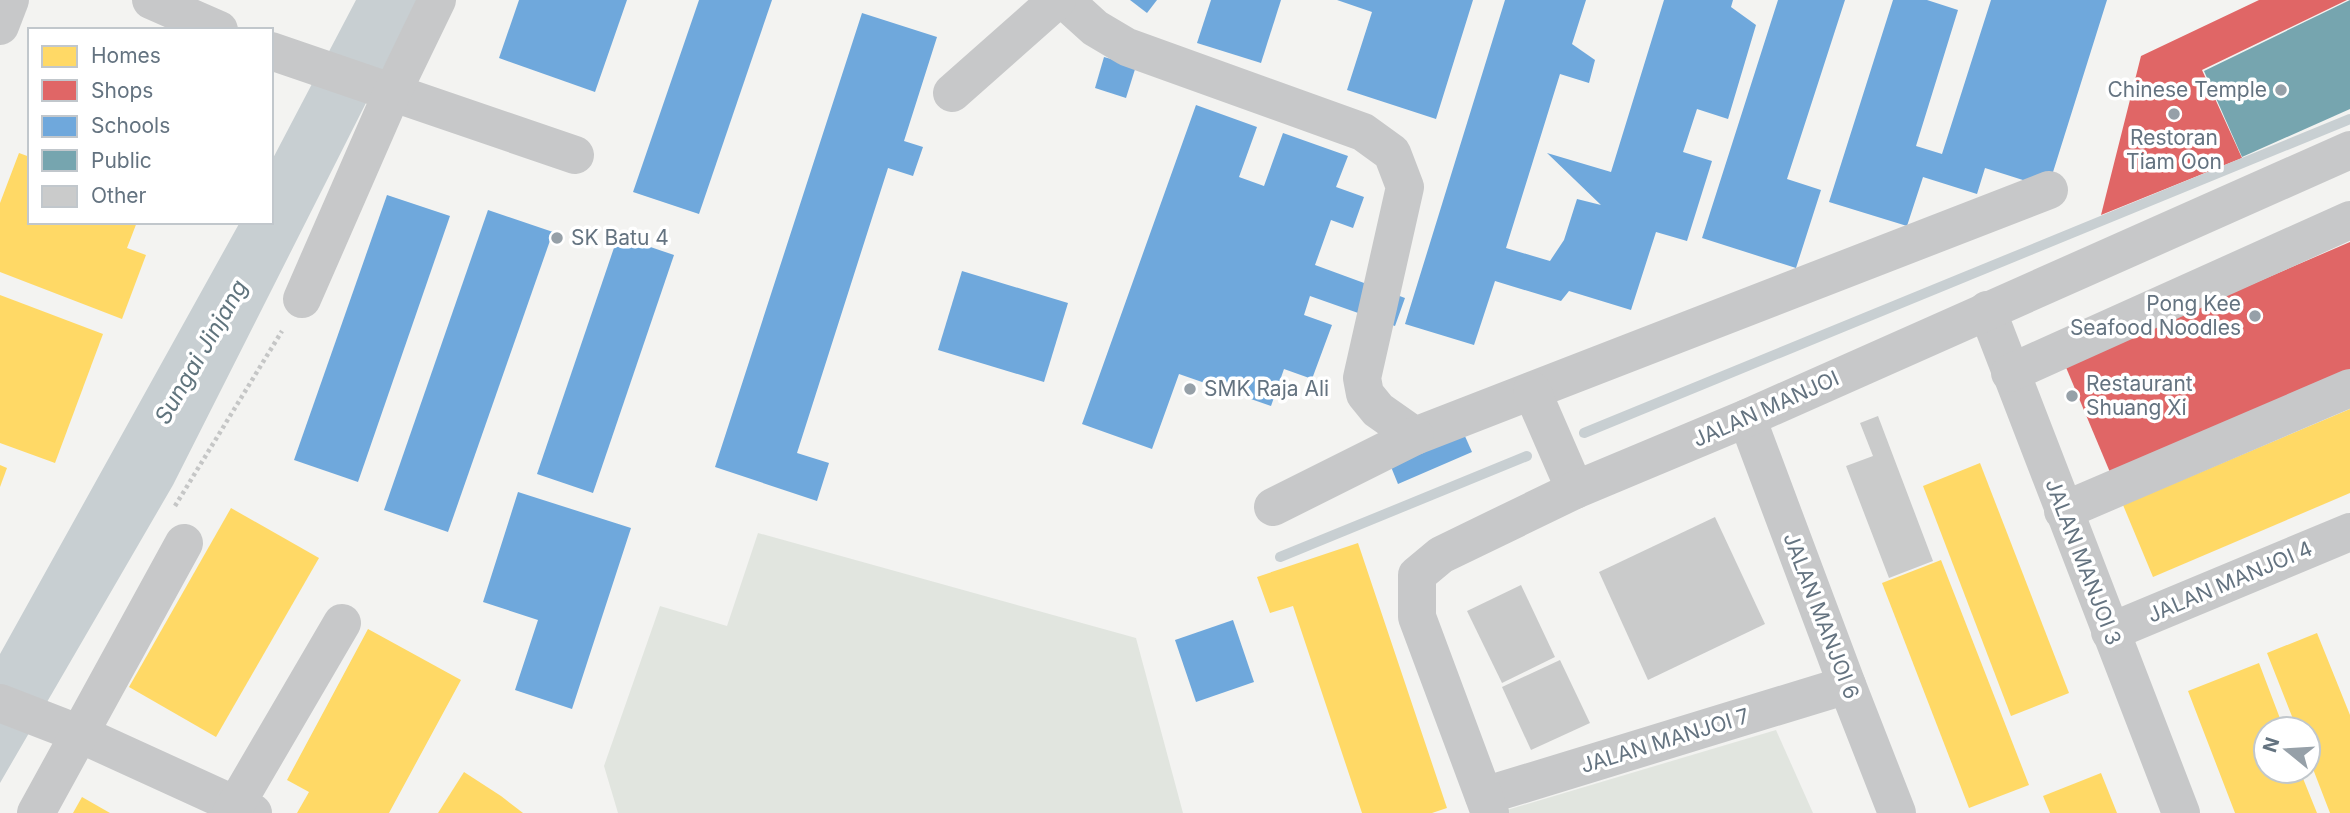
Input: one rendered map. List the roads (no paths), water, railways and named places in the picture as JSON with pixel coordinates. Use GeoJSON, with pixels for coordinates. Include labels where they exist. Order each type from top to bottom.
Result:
{"type":"FeatureCollection","features":[{"type":"Feature","properties":{"kind":"street"},"geometry":{"type":"LineString","coordinates":[[0,26],[10,0]]}},
{"type":"Feature","properties":{"kind":"street"},"geometry":{"type":"LineString","coordinates":[[151,0],[214,28]]}},
{"type":"Feature","properties":{"kind":"street"},"geometry":{"type":"LineString","coordinates":[[302,299],[437,0]]}},
{"type":"Feature","properties":{"kind":"street"},"geometry":{"type":"LineString","coordinates":[[952,93],[1058,0]]}},
{"type":"Feature","properties":{"kind":"street"},"geometry":{"type":"LineString","coordinates":[[1064,0],[1095,28],[1127,47],[1363,132],[1392,153],[1405,187],[1362,378],[1365,394],[1378,410],[1415,436]]}},
{"type":"Feature","properties":{"kind":"street"},"geometry":{"type":"LineString","coordinates":[[273,52],[575,155]]}},
{"type":"Feature","properties":{"kind":"street","name":"JALAN MANJOI"},"geometry":{"type":"LineString","coordinates":[[1487,805],[1417,617],[1418,575],[1441,555],[1575,491],[1747,418],[2350,150]]}},
{"type":"Feature","properties":{"kind":"street"},"geometry":{"type":"LineString","coordinates":[[1273,508],[1415,436],[2049,190]]}},
{"type":"Feature","properties":{"kind":"street"},"geometry":{"type":"LineString","coordinates":[[2010,373],[2350,220]]}},
{"type":"Feature","properties":{"kind":"street","name":"JALAN MANJOI 3"},"geometry":{"type":"LineString","coordinates":[[1987,310],[2181,813]]}},
{"type":"Feature","properties":{"kind":"street"},"geometry":{"type":"LineString","coordinates":[[2063,511],[2350,388]]}},
{"type":"Feature","properties":{"kind":"street"},"geometry":{"type":"LineString","coordinates":[[1532,391],[1575,491]]}},
{"type":"Feature","properties":{"kind":"street","name":"JALAN MANJOI 6"},"geometry":{"type":"LineString","coordinates":[[1747,418],[1897,813]]}},
{"type":"Feature","properties":{"kind":"street","name":"JALAN MANJOI 4"},"geometry":{"type":"LineString","coordinates":[[2110,632],[2349,537]]}},
{"type":"Feature","properties":{"kind":"street"},"geometry":{"type":"LineString","coordinates":[[36,813],[184,542]]}},
{"type":"Feature","properties":{"kind":"street"},"geometry":{"type":"LineString","coordinates":[[0,703],[80,734],[240,810],[342,623]]}},
{"type":"Feature","properties":{"kind":"street","name":"JALAN MANJOI 7"},"geometry":{"type":"LineString","coordinates":[[1487,805],[1847,685]]}},
{"type":"Feature","properties":{"kind":"water","name":"Sungai Jinjang"},"geometry":{"type":"Polygon","coordinates":[[[356,0],[418,0],[173,485],[0,783],[0,654],[239,224],[273,224],[273,158],[356,0]]]}},
{"type":"Feature","properties":{"kind":"waterway"},"geometry":{"type":"LineString","coordinates":[[1584,433],[2350,119]]}},
{"type":"Feature","properties":{"kind":"waterway"},"geometry":{"type":"LineString","coordinates":[[1280,557],[1527,456]]}},
{"type":"Feature","properties":{"kind":"place","name":"Chinese Temple"},"geometry":{"type":"Point","coordinates":[2281,90]}},
{"type":"Feature","properties":{"kind":"place","name":"Restoran Tiam Oon"},"geometry":{"type":"Point","coordinates":[2174,114]}},
{"type":"Feature","properties":{"kind":"place","name":"SK Batu 4"},"geometry":{"type":"Point","coordinates":[557,238]}},
{"type":"Feature","properties":{"kind":"place","name":"Pong Kee Seafood Noodles"},"geometry":{"type":"Point","coordinates":[2255,316]}},
{"type":"Feature","properties":{"kind":"place","name":"SMK Raja Ali"},"geometry":{"type":"Point","coordinates":[1190,389]}},
{"type":"Feature","properties":{"kind":"place","name":"Restaurant Shuang Xi"},"geometry":{"type":"Point","coordinates":[2072,396]}}]}
